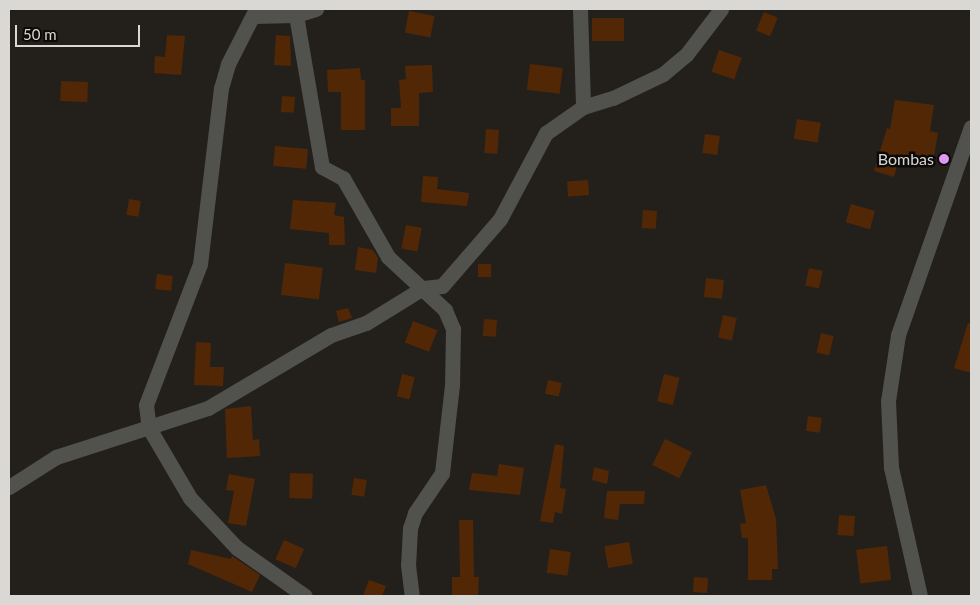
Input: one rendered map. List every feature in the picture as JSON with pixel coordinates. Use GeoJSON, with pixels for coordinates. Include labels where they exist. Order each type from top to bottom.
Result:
{"type":"FeatureCollection","features":[{"type":"Feature","properties":{"kind":"street"},"geometry":{"type":"LineString","coordinates":[[305,596],[237,548],[190,498],[149,428],[146,405],[200,264],[221,88],[228,64],[255,13],[296,16],[316,9]]}},
{"type":"Feature","properties":{"kind":"street"},"geometry":{"type":"LineString","coordinates":[[580,9],[583,107]]}},
{"type":"Feature","properties":{"kind":"street"},"geometry":{"type":"LineString","coordinates":[[9,487],[56,457],[208,408],[331,335],[366,323],[423,288],[442,286],[476,250],[500,219],[546,133],[583,107],[613,98],[663,74],[686,55],[722,9]]}},
{"type":"Feature","properties":{"kind":"street"},"geometry":{"type":"LineString","coordinates":[[296,16],[322,167],[342,178],[388,257],[445,310],[453,330],[452,385],[442,473],[415,513],[410,528],[408,565],[412,596]]}},
{"type":"Feature","properties":{"kind":"street"},"geometry":{"type":"LineString","coordinates":[[920,596],[891,467],[888,401],[898,335],[971,127]]}},
{"type":"Feature","properties":{"kind":"building"},"geometry":{"type":"Polygon","coordinates":[[[409,11],[435,16],[430,38],[405,33],[409,11]]]}},
{"type":"Feature","properties":{"kind":"building"},"geometry":{"type":"Polygon","coordinates":[[[764,12],[778,18],[770,36],[756,30],[764,12]]]}},
{"type":"Feature","properties":{"kind":"building"},"geometry":{"type":"Polygon","coordinates":[[[592,18],[624,18],[624,41],[592,41],[592,18]]]}},
{"type":"Feature","properties":{"kind":"building"},"geometry":{"type":"Polygon","coordinates":[[[167,35],[185,36],[181,75],[154,73],[155,56],[165,57],[167,35]]]}},
{"type":"Feature","properties":{"kind":"building"},"geometry":{"type":"Polygon","coordinates":[[[276,35],[290,36],[291,66],[274,65],[276,35]]]}},
{"type":"Feature","properties":{"kind":"building"},"geometry":{"type":"Polygon","coordinates":[[[719,50],[742,58],[734,80],[712,72],[719,50]]]}},
{"type":"Feature","properties":{"kind":"building"},"geometry":{"type":"Polygon","coordinates":[[[530,64],[563,68],[560,94],[527,90],[530,64]]]}},
{"type":"Feature","properties":{"kind":"building"},"geometry":{"type":"Polygon","coordinates":[[[432,65],[433,92],[419,93],[419,126],[391,126],[391,108],[401,108],[399,80],[406,79],[405,66],[432,65]]]}},
{"type":"Feature","properties":{"kind":"building"},"geometry":{"type":"Polygon","coordinates":[[[360,68],[361,80],[365,80],[365,130],[341,130],[341,92],[328,92],[327,70],[360,68]]]}},
{"type":"Feature","properties":{"kind":"building"},"geometry":{"type":"Polygon","coordinates":[[[61,81],[88,82],[87,102],[60,101],[61,81]]]}},
{"type":"Feature","properties":{"kind":"building"},"geometry":{"type":"Polygon","coordinates":[[[282,96],[295,97],[294,113],[281,112],[282,96]]]}},
{"type":"Feature","properties":{"kind":"building"},"geometry":{"type":"Polygon","coordinates":[[[895,100],[934,105],[930,131],[938,133],[932,167],[899,159],[894,177],[874,171],[887,128],[890,129],[895,100]]]}},
{"type":"Feature","properties":{"kind":"building"},"geometry":{"type":"Polygon","coordinates":[[[797,119],[821,123],[818,143],[794,139],[797,119]]]}},
{"type":"Feature","properties":{"kind":"building"},"geometry":{"type":"Polygon","coordinates":[[[486,129],[499,130],[497,154],[484,153],[486,129]]]}},
{"type":"Feature","properties":{"kind":"building"},"geometry":{"type":"Polygon","coordinates":[[[705,134],[720,136],[717,155],[702,153],[705,134]]]}},
{"type":"Feature","properties":{"kind":"building"},"geometry":{"type":"Polygon","coordinates":[[[275,146],[308,149],[306,169],[273,166],[275,146]]]}},
{"type":"Feature","properties":{"kind":"building"},"geometry":{"type":"Polygon","coordinates":[[[423,176],[438,177],[437,189],[469,193],[467,206],[421,202],[423,176]]]}},
{"type":"Feature","properties":{"kind":"building"},"geometry":{"type":"Polygon","coordinates":[[[588,180],[589,195],[568,196],[567,181],[588,180]]]}},
{"type":"Feature","properties":{"kind":"building"},"geometry":{"type":"Polygon","coordinates":[[[129,199],[141,201],[138,217],[126,215],[129,199]]]}},
{"type":"Feature","properties":{"kind":"building"},"geometry":{"type":"Polygon","coordinates":[[[293,200],[336,203],[334,215],[344,217],[345,245],[329,245],[329,233],[290,229],[293,200]]]}},
{"type":"Feature","properties":{"kind":"building"},"geometry":{"type":"Polygon","coordinates":[[[851,204],[875,211],[870,229],[846,222],[851,204]]]}},
{"type":"Feature","properties":{"kind":"building"},"geometry":{"type":"Polygon","coordinates":[[[643,210],[657,211],[656,229],[642,228],[643,210]]]}},
{"type":"Feature","properties":{"kind":"building"},"geometry":{"type":"Polygon","coordinates":[[[406,225],[422,228],[417,252],[401,249],[406,225]]]}},
{"type":"Feature","properties":{"kind":"building"},"geometry":{"type":"Polygon","coordinates":[[[358,247],[373,250],[378,258],[376,273],[355,270],[358,247]]]}},
{"type":"Feature","properties":{"kind":"building"},"geometry":{"type":"Polygon","coordinates":[[[285,263],[323,268],[319,299],[281,295],[285,263]]]}},
{"type":"Feature","properties":{"kind":"building"},"geometry":{"type":"Polygon","coordinates":[[[478,264],[491,264],[491,277],[478,277],[478,264]]]}},
{"type":"Feature","properties":{"kind":"building"},"geometry":{"type":"Polygon","coordinates":[[[809,268],[823,271],[819,289],[805,286],[809,268]]]}},
{"type":"Feature","properties":{"kind":"building"},"geometry":{"type":"Polygon","coordinates":[[[157,274],[173,276],[171,291],[155,289],[157,274]]]}},
{"type":"Feature","properties":{"kind":"building"},"geometry":{"type":"Polygon","coordinates":[[[706,278],[724,280],[722,299],[704,297],[706,278]]]}},
{"type":"Feature","properties":{"kind":"building"},"geometry":{"type":"Polygon","coordinates":[[[348,308],[352,318],[339,322],[336,311],[348,308]]]}},
{"type":"Feature","properties":{"kind":"building"},"geometry":{"type":"Polygon","coordinates":[[[723,315],[737,318],[732,340],[718,337],[723,315]]]}},
{"type":"Feature","properties":{"kind":"building"},"geometry":{"type":"Polygon","coordinates":[[[484,319],[497,320],[496,337],[483,336],[484,319]]]}},
{"type":"Feature","properties":{"kind":"building"},"geometry":{"type":"Polygon","coordinates":[[[413,321],[437,330],[429,352],[405,342],[413,321]]]}},
{"type":"Feature","properties":{"kind":"building"},"geometry":{"type":"Polygon","coordinates":[[[968,323],[971,324],[971,373],[954,368],[968,323]]]}},
{"type":"Feature","properties":{"kind":"building"},"geometry":{"type":"Polygon","coordinates":[[[821,333],[834,336],[829,355],[817,352],[821,333]]]}},
{"type":"Feature","properties":{"kind":"building"},"geometry":{"type":"Polygon","coordinates":[[[196,342],[211,343],[210,367],[224,367],[223,386],[194,385],[196,342]]]}},
{"type":"Feature","properties":{"kind":"building"},"geometry":{"type":"Polygon","coordinates":[[[402,374],[415,377],[409,399],[397,396],[402,374]]]}},
{"type":"Feature","properties":{"kind":"building"},"geometry":{"type":"Polygon","coordinates":[[[664,374],[680,378],[673,405],[657,401],[664,374]]]}},
{"type":"Feature","properties":{"kind":"building"},"geometry":{"type":"Polygon","coordinates":[[[548,380],[562,383],[559,397],[545,394],[548,380]]]}},
{"type":"Feature","properties":{"kind":"building"},"geometry":{"type":"Polygon","coordinates":[[[251,406],[253,440],[259,439],[260,456],[227,458],[225,409],[251,406]]]}},
{"type":"Feature","properties":{"kind":"building"},"geometry":{"type":"Polygon","coordinates":[[[808,416],[822,418],[820,433],[806,431],[808,416]]]}},
{"type":"Feature","properties":{"kind":"building"},"geometry":{"type":"Polygon","coordinates":[[[665,439],[692,452],[679,478],[652,465],[665,439]]]}},
{"type":"Feature","properties":{"kind":"building"},"geometry":{"type":"Polygon","coordinates":[[[555,444],[564,446],[560,488],[566,489],[562,514],[555,512],[553,523],[540,521],[555,444]]]}},
{"type":"Feature","properties":{"kind":"building"},"geometry":{"type":"Polygon","coordinates":[[[499,464],[524,468],[520,495],[469,490],[472,473],[497,476],[499,464]]]}},
{"type":"Feature","properties":{"kind":"building"},"geometry":{"type":"Polygon","coordinates":[[[594,467],[609,471],[607,484],[592,480],[594,467]]]}},
{"type":"Feature","properties":{"kind":"building"},"geometry":{"type":"Polygon","coordinates":[[[290,473],[313,474],[312,499],[289,498],[290,473]]]}},
{"type":"Feature","properties":{"kind":"building"},"geometry":{"type":"Polygon","coordinates":[[[229,474],[255,479],[246,526],[228,523],[234,491],[226,490],[229,474]]]}},
{"type":"Feature","properties":{"kind":"building"},"geometry":{"type":"Polygon","coordinates":[[[354,478],[367,480],[364,497],[351,495],[354,478]]]}},
{"type":"Feature","properties":{"kind":"building"},"geometry":{"type":"Polygon","coordinates":[[[766,485],[776,519],[778,569],[772,569],[772,580],[748,580],[748,538],[742,538],[740,524],[746,523],[740,490],[766,485]]]}},
{"type":"Feature","properties":{"kind":"building"},"geometry":{"type":"Polygon","coordinates":[[[607,491],[645,491],[644,504],[620,504],[618,520],[604,518],[607,491]]]}},
{"type":"Feature","properties":{"kind":"building"},"geometry":{"type":"Polygon","coordinates":[[[839,515],[855,516],[854,536],[838,535],[839,515]]]}},
{"type":"Feature","properties":{"kind":"building"},"geometry":{"type":"Polygon","coordinates":[[[459,520],[473,520],[474,577],[479,577],[478,596],[452,596],[452,577],[460,577],[459,520]]]}},
{"type":"Feature","properties":{"kind":"building"},"geometry":{"type":"Polygon","coordinates":[[[284,540],[304,549],[296,568],[275,559],[284,540]]]}},
{"type":"Feature","properties":{"kind":"building"},"geometry":{"type":"Polygon","coordinates":[[[629,542],[633,564],[608,568],[604,546],[629,542]]]}},
{"type":"Feature","properties":{"kind":"building"},"geometry":{"type":"Polygon","coordinates":[[[887,546],[891,580],[860,584],[856,550],[887,546]]]}},
{"type":"Feature","properties":{"kind":"building"},"geometry":{"type":"Polygon","coordinates":[[[550,549],[571,552],[567,576],[547,573],[550,549]]]}},
{"type":"Feature","properties":{"kind":"building"},"geometry":{"type":"Polygon","coordinates":[[[191,550],[231,559],[232,556],[260,575],[252,592],[188,564],[191,550]]]}},
{"type":"Feature","properties":{"kind":"building"},"geometry":{"type":"Polygon","coordinates":[[[694,577],[708,578],[707,593],[693,592],[694,577]]]}},
{"type":"Feature","properties":{"kind":"building"},"geometry":{"type":"Polygon","coordinates":[[[369,580],[386,586],[382,596],[363,596],[369,580]]]}},
{"type":"Feature","properties":{"kind":"place","name":"Bombas"},"geometry":{"type":"Point","coordinates":[944,159]}}]}
